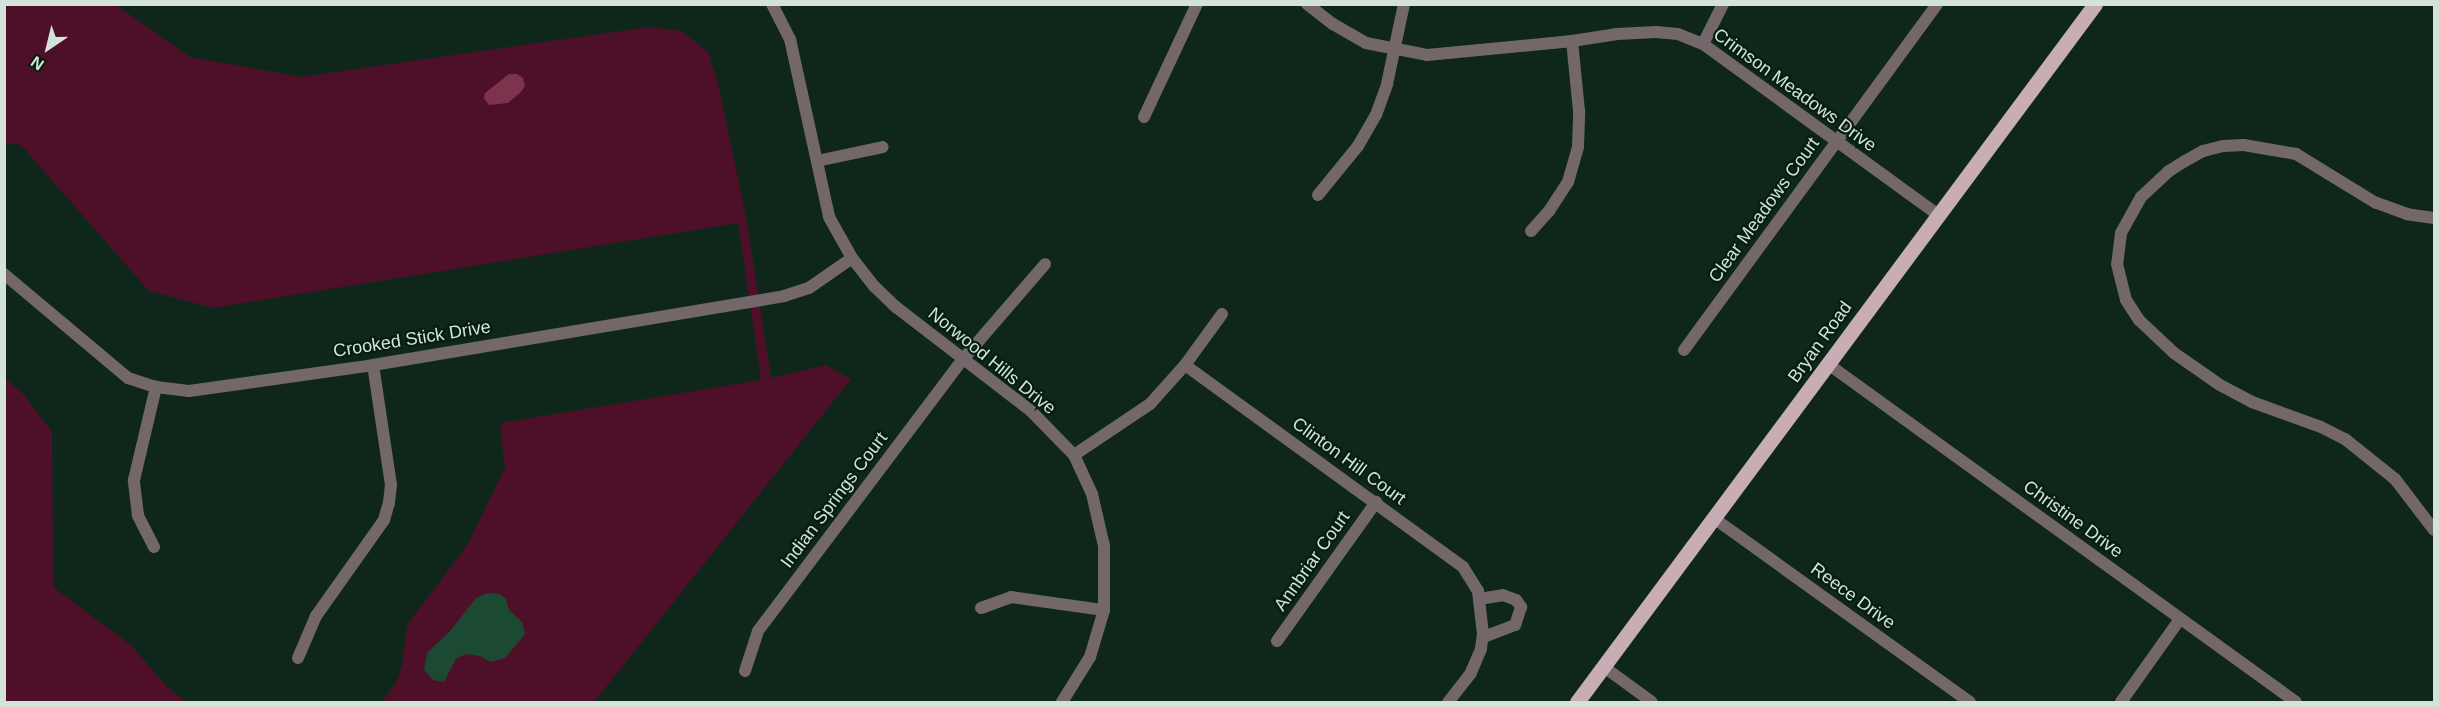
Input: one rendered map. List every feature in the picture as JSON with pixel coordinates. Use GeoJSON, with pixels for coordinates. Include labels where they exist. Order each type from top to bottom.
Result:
{"type":"FeatureCollection","features":[{"type":"Feature","properties":{"kind":"main road","name":"Bryan Road"},"geometry":{"type":"LineString","coordinates":[[1577,702],[1715,519],[2094,4]]}},
{"type":"Feature","properties":{"kind":"street","name":"Norwood Hills Drive"},"geometry":{"type":"LineString","coordinates":[[772,4],[790,39],[829,217],[852,258],[875,287],[896,307],[1030,411],[1074,455],[1092,494],[1104,546],[1104,610],[1090,657],[1069,700]]}},
{"type":"Feature","properties":{"kind":"street"},"geometry":{"type":"LineString","coordinates":[[1144,117],[1197,4]]}},
{"type":"Feature","properties":{"kind":"street","name":"Crimson Meadows Drive"},"geometry":{"type":"LineString","coordinates":[[1307,4],[1333,24],[1366,43],[1426,55],[1572,41],[1617,34],[1656,32],[1678,34],[1703,44],[1938,215]]}},
{"type":"Feature","properties":{"kind":"street"},"geometry":{"type":"LineString","coordinates":[[1318,195],[1358,146],[1376,115],[1387,84],[1404,4]]}},
{"type":"Feature","properties":{"kind":"street"},"geometry":{"type":"LineString","coordinates":[[1703,44],[1723,4]]}},
{"type":"Feature","properties":{"kind":"street","name":"Clear Meadows Court"},"geometry":{"type":"LineString","coordinates":[[1684,350],[1937,4]]}},
{"type":"Feature","properties":{"kind":"street"},"geometry":{"type":"LineString","coordinates":[[1531,231],[1549,211],[1568,182],[1578,147],[1579,111],[1572,41]]}},
{"type":"Feature","properties":{"kind":"street"},"geometry":{"type":"LineString","coordinates":[[2434,218],[2407,214],[2376,203],[2296,154],[2253,146],[2223,146],[2203,151],[2185,160],[2169,171],[2141,197],[2121,232],[2116,264],[2126,300],[2139,320],[2174,353],[2220,385],[2252,402],[2321,427],[2345,439],[2395,479],[2434,530]]}},
{"type":"Feature","properties":{"kind":"street"},"geometry":{"type":"LineString","coordinates":[[817,161],[883,147]]}},
{"type":"Feature","properties":{"kind":"street","name":"Crooked Stick Drive"},"geometry":{"type":"LineString","coordinates":[[4,274],[128,378],[156,387],[189,391],[373,365],[784,296],[809,288],[852,258]]}},
{"type":"Feature","properties":{"kind":"street","name":"Indian Springs Court"},"geometry":{"type":"LineString","coordinates":[[745,671],[758,631],[963,358],[1045,264]]}},
{"type":"Feature","properties":{"kind":"street"},"geometry":{"type":"LineString","coordinates":[[1074,455],[1150,404],[1185,365],[1222,314]]}},
{"type":"Feature","properties":{"kind":"street","name":"Christine Drive"},"geometry":{"type":"LineString","coordinates":[[1828,364],[2296,702]]}},
{"type":"Feature","properties":{"kind":"street"},"geometry":{"type":"LineString","coordinates":[[298,658],[316,616],[384,520],[389,503],[391,485],[373,365]]}},
{"type":"Feature","properties":{"kind":"street","name":"Clinton Hill Court"},"geometry":{"type":"LineString","coordinates":[[1185,365],[1376,502],[1462,567],[1478,591],[1483,637],[1471,673],[1448,702]]}},
{"type":"Feature","properties":{"kind":"street"},"geometry":{"type":"LineString","coordinates":[[154,547],[138,514],[134,480],[156,387]]}},
{"type":"Feature","properties":{"kind":"street","name":"Annbriar Court"},"geometry":{"type":"LineString","coordinates":[[1277,641],[1376,502]]}},
{"type":"Feature","properties":{"kind":"street","name":"Reece Drive"},"geometry":{"type":"LineString","coordinates":[[1715,519],[1970,702]]}},
{"type":"Feature","properties":{"kind":"street"},"geometry":{"type":"LineString","coordinates":[[1479,599],[1503,595],[1516,600],[1521,607],[1515,625],[1483,637]]}},
{"type":"Feature","properties":{"kind":"street"},"geometry":{"type":"LineString","coordinates":[[981,608],[1011,597],[1104,610]]}},
{"type":"Feature","properties":{"kind":"street"},"geometry":{"type":"LineString","coordinates":[[2121,702],[2180,619]]}},
{"type":"Feature","properties":{"kind":"street"},"geometry":{"type":"LineString","coordinates":[[1604,666],[1652,702]]}},
{"type":"Feature","properties":{"kind":"shaded area"},"geometry":{"type":"Polygon","coordinates":[[[4,5],[116,5],[190,57],[301,77],[649,27],[682,31],[708,52],[719,87],[747,223],[771,378],[826,365],[851,379],[594,702],[382,702],[397,680],[402,666],[407,625],[468,544],[505,468],[500,423],[761,380],[738,223],[213,308],[149,291],[21,145],[5,143],[4,5]]]}},
{"type":"Feature","properties":{"kind":"shaded area"},"geometry":{"type":"Polygon","coordinates":[[[509,74],[517,74],[523,78],[525,86],[508,103],[489,105],[484,98],[485,93],[509,74]]]}},
{"type":"Feature","properties":{"kind":"shaded area"},"geometry":{"type":"Polygon","coordinates":[[[5,378],[24,395],[52,432],[53,587],[132,646],[167,687],[187,702],[5,702],[5,378]]]}},
{"type":"Feature","properties":{"kind":"shaded area"},"geometry":{"type":"Polygon","coordinates":[[[487,593],[500,594],[506,599],[509,610],[522,622],[525,634],[505,658],[491,662],[480,656],[466,654],[456,659],[444,682],[433,680],[424,670],[427,653],[451,630],[476,598],[487,593]]]}}]}
